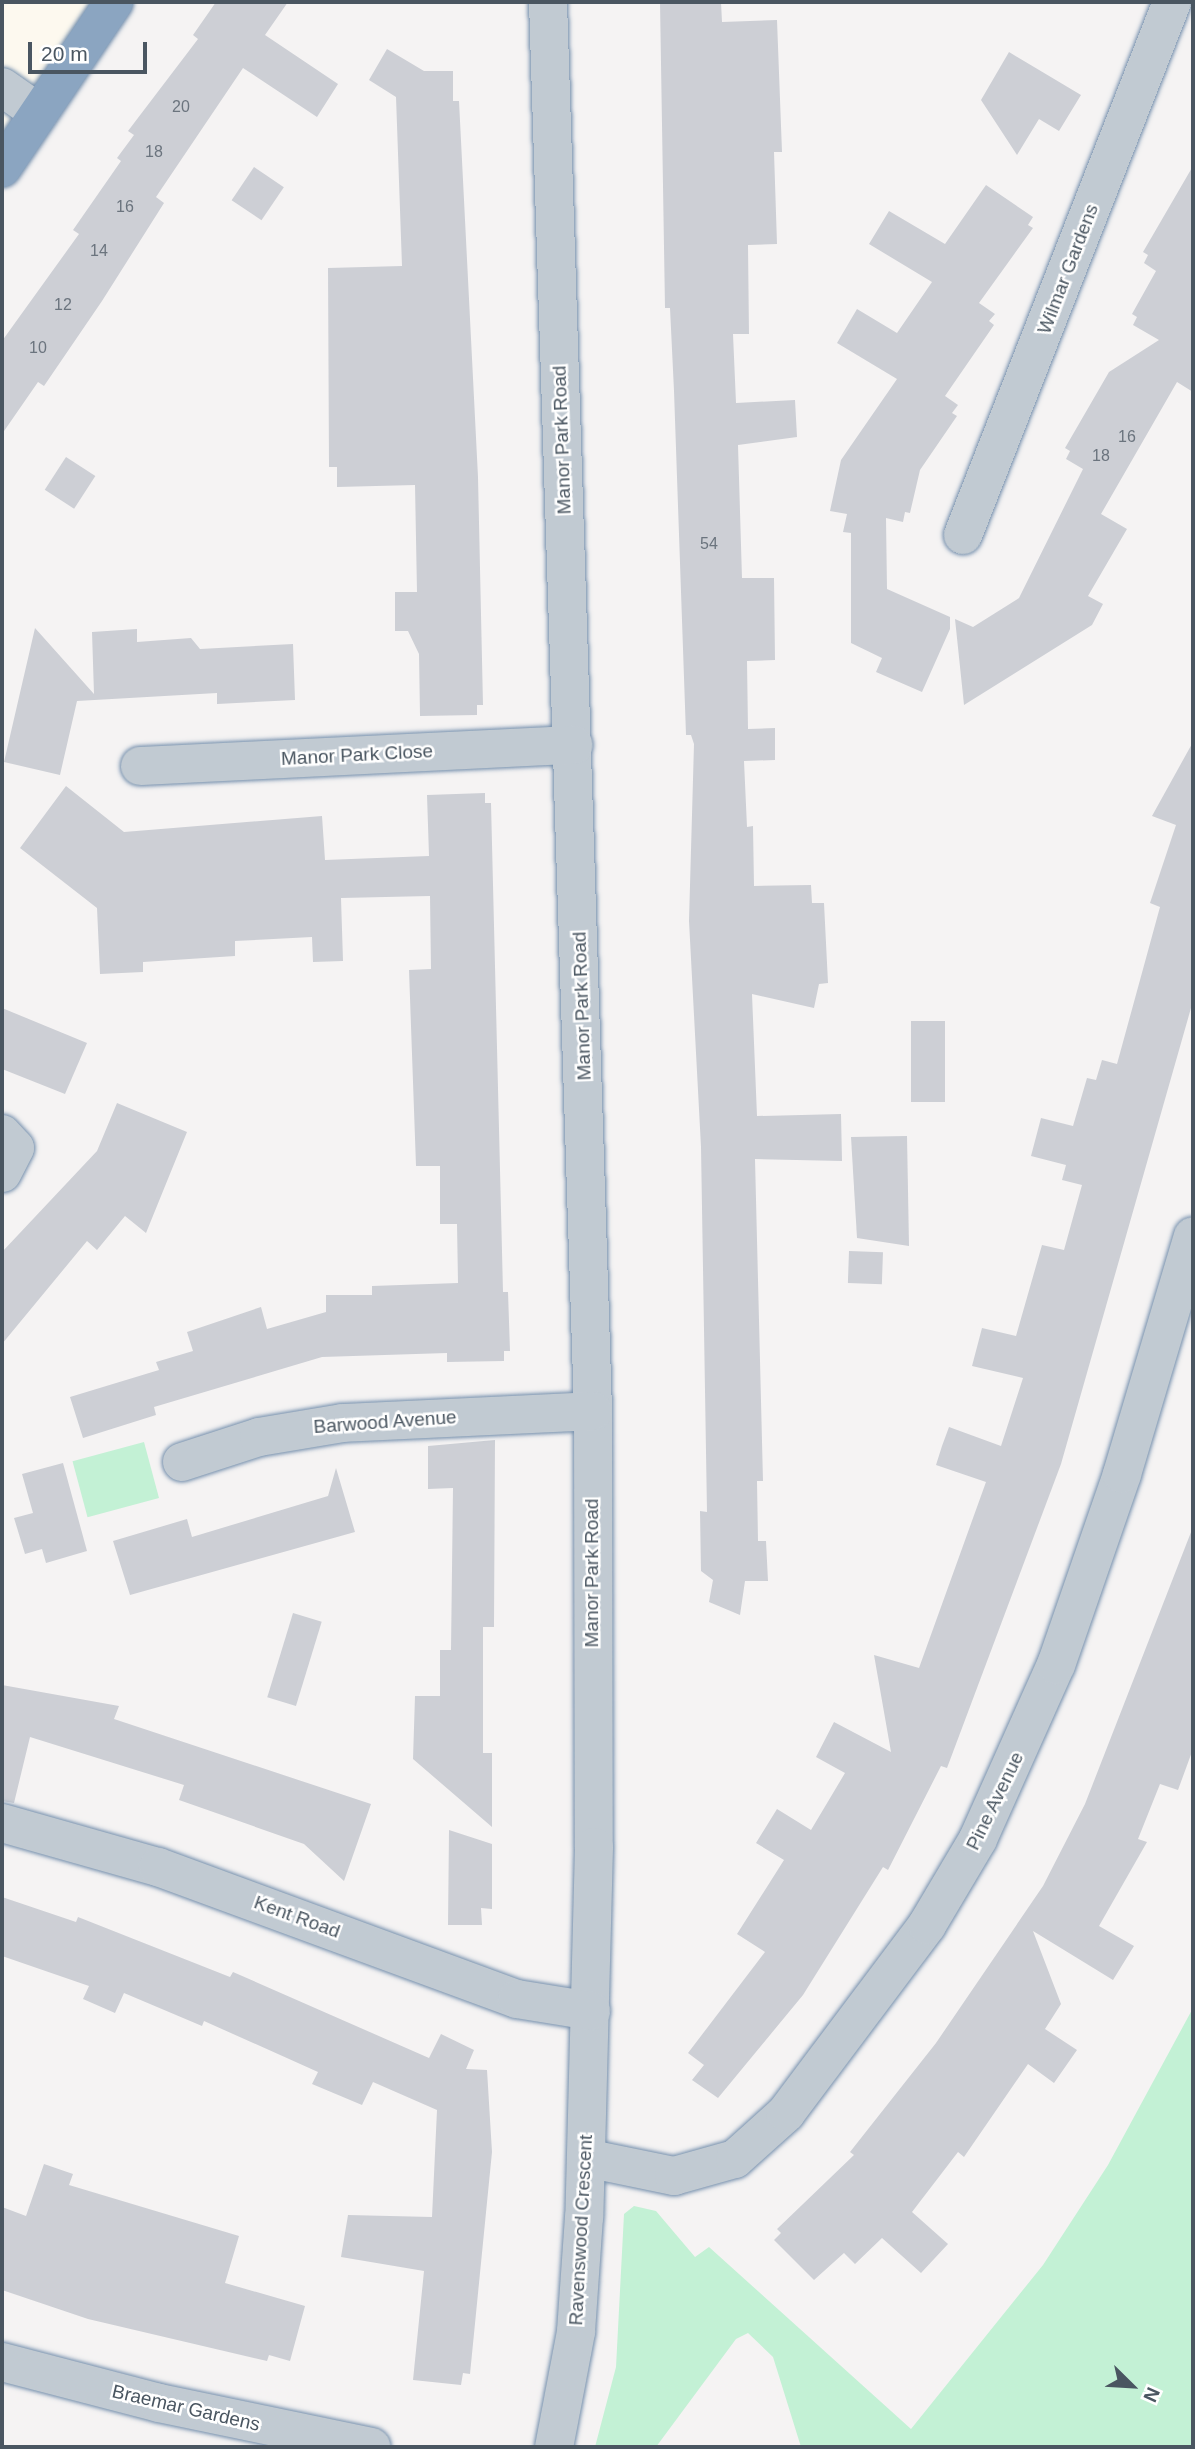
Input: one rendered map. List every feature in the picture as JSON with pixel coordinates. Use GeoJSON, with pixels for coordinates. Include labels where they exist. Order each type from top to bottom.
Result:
{"type":"FeatureCollection","features":[{"type":"Feature","properties":{"kind":"highway"},"geometry":{"type":"LineString","coordinates":[[2,168],[114,2]]}},
{"type":"Feature","properties":{"kind":"street","name":"Manor Park Road"},"geometry":{"type":"LineString","coordinates":[[548,2],[593,1411],[591,2011]]}},
{"type":"Feature","properties":{"kind":"street","name":"Wilmar Gardens"},"geometry":{"type":"LineString","coordinates":[[963,535],[1172,2]]}},
{"type":"Feature","properties":{"kind":"street"},"geometry":{"type":"LineString","coordinates":[[2,87],[39,113]]}},
{"type":"Feature","properties":{"kind":"street","name":"Manor Park Close"},"geometry":{"type":"LineString","coordinates":[[141,766],[573,745]]}},
{"type":"Feature","properties":{"kind":"street","name":"Pine Avenue"},"geometry":{"type":"LineString","coordinates":[[586,2158],[674,2176],[735,2159],[786,2113],[927,1925],[978,1839],[1056,1665],[1122,1474],[1193,1236]]}},
{"type":"Feature","properties":{"kind":"street","name":"Barwood Avenue"},"geometry":{"type":"LineString","coordinates":[[182,1462],[259,1437],[343,1423],[593,1411]]}},
{"type":"Feature","properties":{"kind":"street","name":"Kent Road"},"geometry":{"type":"LineString","coordinates":[[2,1823],[158,1867],[517,1998],[591,2011]]}},
{"type":"Feature","properties":{"kind":"street","name":"Ravenswood Crescent"},"geometry":{"type":"LineString","coordinates":[[554,2447],[579,2311],[591,2011]]}},
{"type":"Feature","properties":{"kind":"street","name":"Braemar Gardens"},"geometry":{"type":"LineString","coordinates":[[2,2362],[159,2403],[372,2447]]}},
{"type":"Feature","properties":{"kind":"shaded area"},"geometry":{"type":"Polygon","coordinates":[[[2,2],[114,2],[2,168],[2,2]]]}},
{"type":"Feature","properties":{"kind":"green space"},"geometry":{"type":"Polygon","coordinates":[[[144,1442],[159,1498],[88,1517],[73,1461],[144,1442]]]}},
{"type":"Feature","properties":{"kind":"green space"},"geometry":{"type":"Polygon","coordinates":[[[1193,2008],[1193,2447],[801,2447],[773,2357],[748,2333],[736,2339],[656,2447],[595,2447],[616,2367],[624,2214],[634,2206],[656,2211],[695,2257],[709,2247],[911,2429],[1043,2265],[1108,2165],[1193,2008]]]}},
{"type":"Feature","properties":{"kind":"building"},"geometry":{"type":"Polygon","coordinates":[[[216,2],[288,2],[265,35],[338,84],[317,117],[243,68],[156,197],[164,203],[102,301],[44,386],[38,382],[2,434],[2,341],[79,234],[73,230],[121,161],[117,158],[134,135],[128,131],[198,39],[193,35],[216,2]]]}},
{"type":"Feature","properties":{"kind":"building"},"geometry":{"type":"Polygon","coordinates":[[[660,2],[721,2],[722,22],[777,20],[782,152],[774,152],[777,244],[748,245],[749,334],[733,334],[736,403],[795,400],[797,437],[738,445],[742,578],[774,578],[775,660],[747,661],[748,729],[775,728],[775,760],[744,761],[747,827],[753,826],[754,886],[811,885],[812,903],[824,903],[828,983],[819,984],[814,1008],[752,994],[757,1116],[841,1114],[842,1161],[755,1159],[763,1481],[757,1481],[758,1541],[766,1541],[768,1581],[745,1581],[740,1615],[709,1602],[713,1580],[701,1571],[700,1511],[707,1512],[701,1147],[689,921],[694,744],[691,735],[686,735],[670,308],[665,308],[660,2]]]}},
{"type":"Feature","properties":{"kind":"building"},"geometry":{"type":"Polygon","coordinates":[[[387,49],[424,71],[453,71],[453,101],[459,101],[478,477],[483,705],[477,705],[477,715],[420,716],[419,654],[408,631],[395,631],[395,592],[417,592],[415,485],[337,487],[337,467],[329,467],[328,268],[402,266],[396,97],[369,80],[387,49]]]}},
{"type":"Feature","properties":{"kind":"building"},"geometry":{"type":"Polygon","coordinates":[[[1009,52],[1081,95],[1059,131],[1039,119],[1017,155],[981,100],[1009,52]]]}},
{"type":"Feature","properties":{"kind":"building"},"geometry":{"type":"Polygon","coordinates":[[[1193,166],[1193,392],[1177,382],[1101,514],[1127,529],[1088,596],[1103,604],[1092,625],[964,705],[955,619],[973,627],[1019,598],[1083,469],[1066,459],[1070,451],[1065,448],[1109,372],[1159,340],[1133,325],[1137,317],[1132,314],[1156,271],[1144,263],[1148,255],[1143,252],[1193,166]]]}},
{"type":"Feature","properties":{"kind":"building"},"geometry":{"type":"Polygon","coordinates":[[[254,167],[284,187],[261,220],[232,200],[254,167]]]}},
{"type":"Feature","properties":{"kind":"building"},"geometry":{"type":"Polygon","coordinates":[[[986,185],[1033,217],[1028,225],[1033,228],[979,303],[995,314],[989,321],[994,325],[945,396],[958,405],[952,413],[957,416],[920,470],[910,513],[905,512],[903,522],[886,518],[887,589],[950,617],[950,629],[922,692],[876,672],[882,658],[851,643],[851,533],[843,532],[847,514],[830,511],[841,460],[897,379],[837,343],[857,309],[897,333],[932,282],[869,244],[889,211],[945,244],[986,185]]]}},
{"type":"Feature","properties":{"kind":"building"},"geometry":{"type":"Polygon","coordinates":[[[66,457],[95,476],[74,509],[45,490],[66,457]]]}},
{"type":"Feature","properties":{"kind":"building"},"geometry":{"type":"Polygon","coordinates":[[[35,628],[94,694],[92,632],[137,629],[137,642],[191,638],[200,649],[293,644],[295,700],[217,704],[217,693],[77,701],[60,775],[4,762],[35,628]]]}},
{"type":"Feature","properties":{"kind":"building"},"geometry":{"type":"Polygon","coordinates":[[[1193,742],[1193,1001],[1061,1464],[947,1768],[941,1766],[888,1870],[883,1867],[803,1995],[718,2098],[692,2080],[704,2065],[688,2053],[765,1952],[737,1934],[784,1860],[756,1843],[777,1809],[811,1830],[845,1773],[816,1757],[834,1722],[891,1752],[874,1655],[919,1668],[986,1482],[936,1465],[942,1446],[949,1427],[1001,1446],[1023,1378],[972,1366],[982,1328],[1016,1336],[1042,1245],[1064,1250],[1082,1185],[1062,1180],[1066,1165],[1031,1156],[1041,1118],[1073,1126],[1087,1078],[1096,1080],[1102,1060],[1117,1064],[1160,907],[1150,903],[1176,825],[1152,816],[1193,742]]]}},
{"type":"Feature","properties":{"kind":"building"},"geometry":{"type":"Polygon","coordinates":[[[66,786],[124,832],[322,816],[325,860],[429,856],[427,795],[485,793],[485,803],[491,803],[503,1292],[508,1292],[510,1351],[504,1351],[504,1361],[447,1362],[447,1353],[322,1357],[154,1407],[156,1415],[83,1438],[70,1397],[159,1370],[156,1362],[193,1351],[187,1332],[261,1307],[267,1329],[326,1312],[326,1295],[372,1295],[372,1286],[458,1283],[457,1224],[440,1224],[440,1166],[416,1166],[409,970],[431,969],[430,896],[341,898],[343,961],[313,962],[312,937],[235,941],[235,956],[143,962],[143,972],[100,974],[97,908],[20,848],[66,786]]]}},
{"type":"Feature","properties":{"kind":"building"},"geometry":{"type":"Polygon","coordinates":[[[2,1008],[87,1043],[65,1094],[2,1069],[2,1008]]]}},
{"type":"Feature","properties":{"kind":"building"},"geometry":{"type":"Polygon","coordinates":[[[911,1021],[945,1021],[945,1102],[911,1102],[911,1021]]]}},
{"type":"Feature","properties":{"kind":"building"},"geometry":{"type":"Polygon","coordinates":[[[117,1103],[187,1132],[146,1233],[125,1216],[97,1250],[87,1241],[2,1344],[2,1252],[97,1151],[117,1103]]]}},
{"type":"Feature","properties":{"kind":"building"},"geometry":{"type":"Polygon","coordinates":[[[907,1136],[909,1246],[857,1238],[851,1137],[907,1136]]]}},
{"type":"Feature","properties":{"kind":"building"},"geometry":{"type":"Polygon","coordinates":[[[849,1251],[883,1252],[882,1284],[848,1283],[849,1251]]]}},
{"type":"Feature","properties":{"kind":"building"},"geometry":{"type":"Polygon","coordinates":[[[495,1440],[494,1627],[483,1627],[483,1753],[492,1753],[492,1827],[413,1759],[415,1696],[440,1696],[440,1650],[451,1650],[453,1488],[428,1489],[428,1446],[495,1440]]]}},
{"type":"Feature","properties":{"kind":"building"},"geometry":{"type":"Polygon","coordinates":[[[63,1463],[87,1551],[46,1563],[42,1549],[25,1554],[14,1518],[33,1513],[22,1474],[63,1463]]]}},
{"type":"Feature","properties":{"kind":"building"},"geometry":{"type":"Polygon","coordinates":[[[336,1468],[355,1532],[130,1595],[113,1541],[187,1519],[192,1537],[328,1496],[336,1468]]]}},
{"type":"Feature","properties":{"kind":"building"},"geometry":{"type":"Polygon","coordinates":[[[1193,1527],[1193,1749],[1178,1790],[1160,1784],[1138,1839],[1147,1842],[1099,1926],[1134,1946],[1113,1980],[1033,1931],[1061,2004],[1045,2029],[1077,2050],[1054,2083],[1028,2064],[964,2157],[958,2152],[912,2212],[948,2244],[921,2273],[882,2238],[855,2264],[844,2253],[814,2280],[774,2240],[781,2233],[777,2229],[854,2155],[850,2152],[936,2043],[1043,1886],[1085,1804],[1193,1527]]]}},
{"type":"Feature","properties":{"kind":"building"},"geometry":{"type":"Polygon","coordinates":[[[293,1613],[322,1622],[296,1706],[267,1697],[293,1613]]]}},
{"type":"Feature","properties":{"kind":"building"},"geometry":{"type":"Polygon","coordinates":[[[2,1685],[119,1706],[114,1719],[371,1804],[344,1881],[304,1844],[179,1800],[184,1785],[30,1737],[14,1803],[2,1801],[2,1685]]]}},
{"type":"Feature","properties":{"kind":"building"},"geometry":{"type":"Polygon","coordinates":[[[449,1830],[492,1844],[492,1909],[481,1908],[482,1925],[448,1925],[449,1830]]]}},
{"type":"Feature","properties":{"kind":"building"},"geometry":{"type":"Polygon","coordinates":[[[2,1897],[76,1922],[78,1917],[230,1977],[233,1972],[429,2058],[441,2034],[474,2050],[466,2069],[487,2070],[492,2152],[470,2374],[463,2373],[461,2385],[413,2380],[424,2271],[341,2257],[348,2215],[432,2217],[437,2110],[373,2082],[362,2105],[312,2084],[318,2072],[204,2021],[202,2026],[124,1993],[115,2013],[83,1999],[89,1986],[2,1956],[2,1897]]]}},
{"type":"Feature","properties":{"kind":"building"},"geometry":{"type":"Polygon","coordinates":[[[44,2164],[73,2174],[69,2185],[239,2236],[225,2283],[305,2306],[290,2361],[269,2355],[267,2361],[88,2319],[2,2290],[2,2207],[26,2216],[44,2164]]]}}]}
